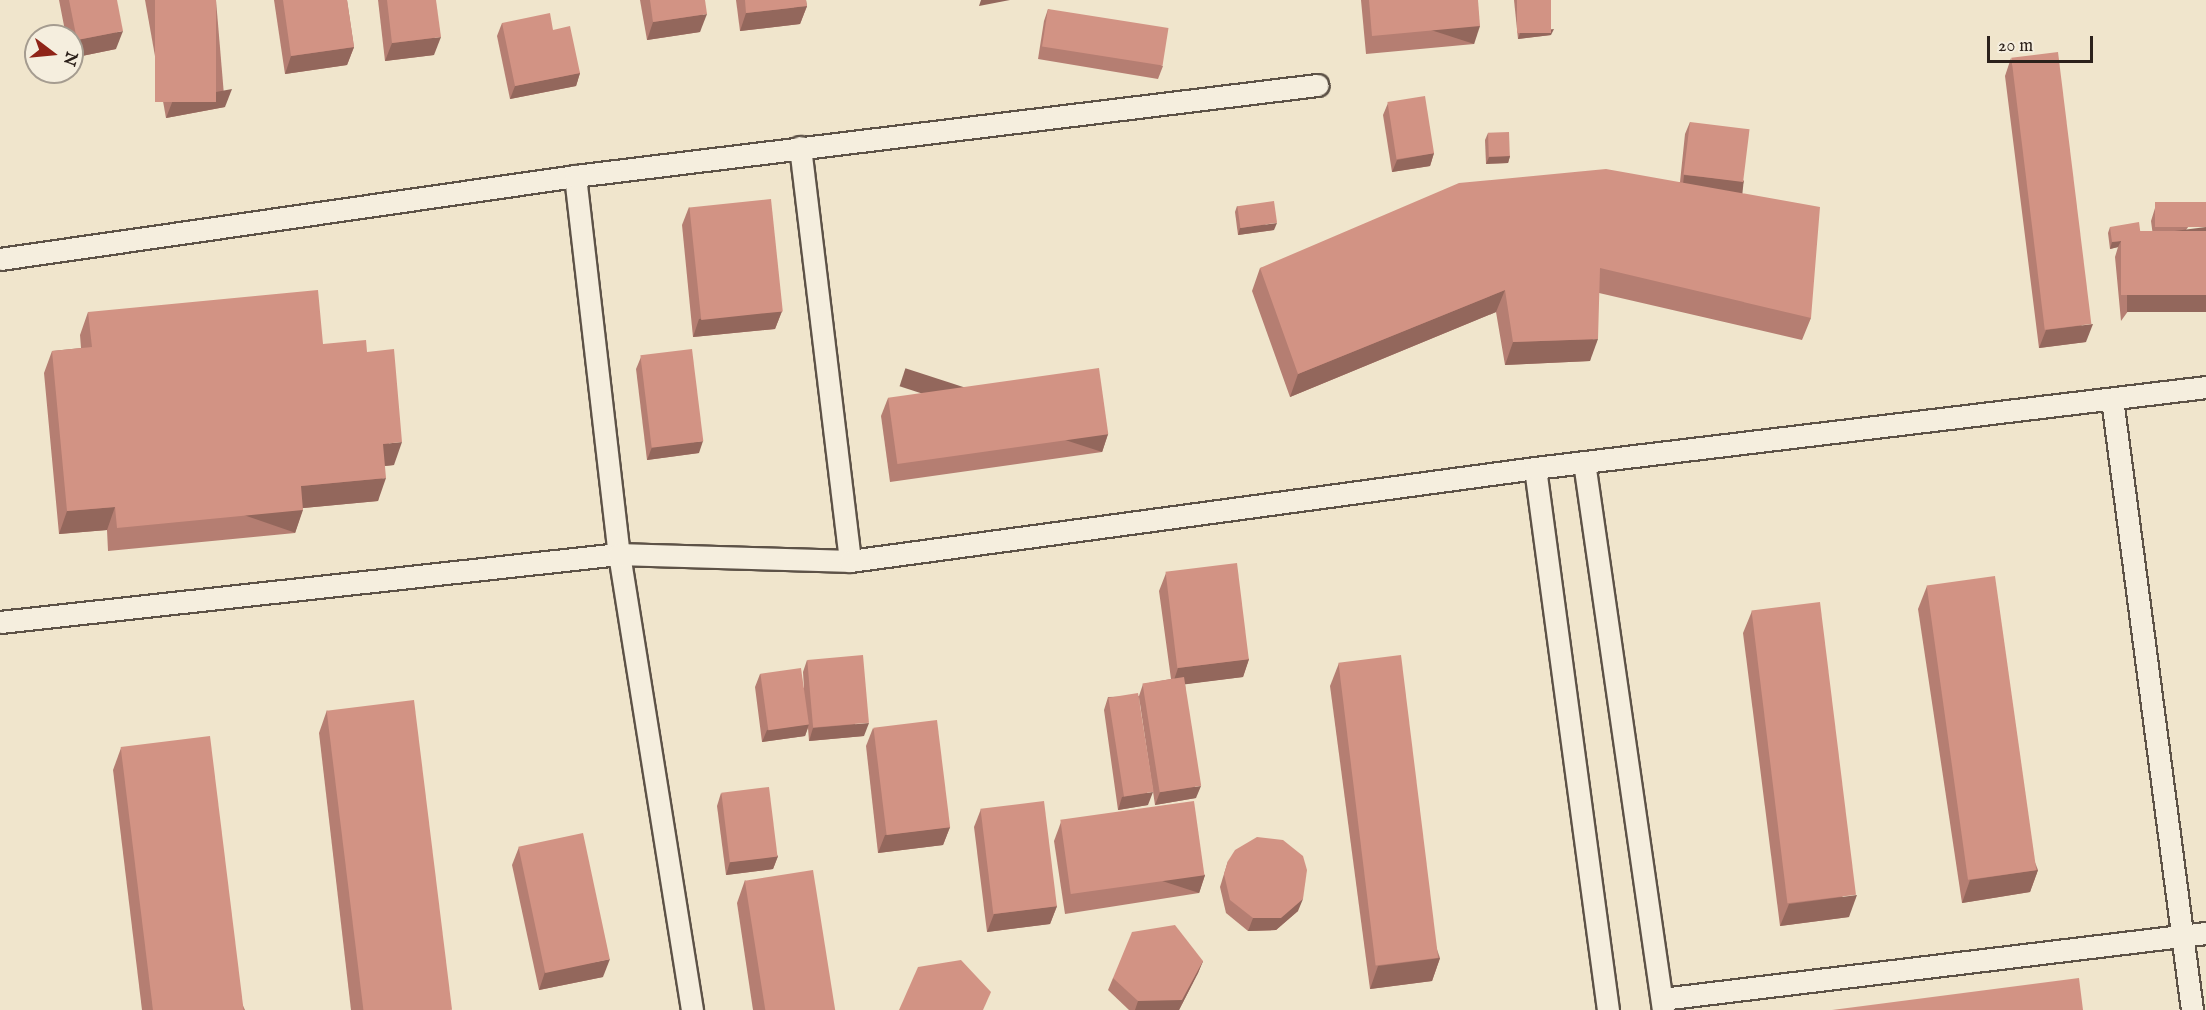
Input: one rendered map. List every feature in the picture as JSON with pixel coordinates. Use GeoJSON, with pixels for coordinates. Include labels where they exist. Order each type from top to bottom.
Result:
{"type":"FeatureCollection","features":[{"type":"Feature","properties":{"kind":"lane"},"geometry":{"type":"LineString","coordinates":[[0,259],[575,176],[1317,85]]}},
{"type":"Feature","properties":{"kind":"lane"},"geometry":{"type":"LineString","coordinates":[[800,147],[850,561]]}},
{"type":"Feature","properties":{"kind":"lane"},"geometry":{"type":"LineString","coordinates":[[575,176],[619,554],[692,1010]]}},
{"type":"Feature","properties":{"kind":"lane"},"geometry":{"type":"LineString","coordinates":[[0,622],[619,554],[850,561],[1535,468],[2206,387]]}},
{"type":"Feature","properties":{"kind":"lane"},"geometry":{"type":"LineString","coordinates":[[2112,399],[2184,935],[2192,1010]]}},
{"type":"Feature","properties":{"kind":"lane"},"geometry":{"type":"LineString","coordinates":[[1584,462],[1662,1004],[2206,933]]}},
{"type":"Feature","properties":{"kind":"lane"},"geometry":{"type":"LineString","coordinates":[[1535,468],[1608,1010]]}},
{"type":"Feature","properties":{"kind":"building"},"geometry":{"type":"Polygon","coordinates":[[[69,0],[117,0],[123,31],[84,39],[84,24],[74,24],[69,0]]]}},
{"type":"Feature","properties":{"kind":"building"},"geometry":{"type":"Polygon","coordinates":[[[155,0],[216,0],[216,102],[155,102],[155,0]]]}},
{"type":"Feature","properties":{"kind":"building"},"geometry":{"type":"Polygon","coordinates":[[[283,0],[347,0],[354,47],[291,56],[283,0]]]}},
{"type":"Feature","properties":{"kind":"building"},"geometry":{"type":"Polygon","coordinates":[[[387,0],[436,0],[441,37],[392,43],[387,0]]]}},
{"type":"Feature","properties":{"kind":"building"},"geometry":{"type":"Polygon","coordinates":[[[650,0],[705,0],[707,14],[653,22],[650,0]]]}},
{"type":"Feature","properties":{"kind":"building"},"geometry":{"type":"Polygon","coordinates":[[[745,0],[806,0],[807,6],[746,13],[745,0]]]}},
{"type":"Feature","properties":{"kind":"building"},"geometry":{"type":"Polygon","coordinates":[[[1369,0],[1478,0],[1480,26],[1372,36],[1369,0]]]}},
{"type":"Feature","properties":{"kind":"building"},"geometry":{"type":"Polygon","coordinates":[[[1517,0],[1551,0],[1551,33],[1517,33],[1517,0]]]}},
{"type":"Feature","properties":{"kind":"building"},"geometry":{"type":"Polygon","coordinates":[[[1048,9],[1168,28],[1163,66],[1042,47],[1048,9]]]}},
{"type":"Feature","properties":{"kind":"building"},"geometry":{"type":"Polygon","coordinates":[[[550,13],[553,30],[570,26],[580,73],[515,86],[502,23],[550,13]]]}},
{"type":"Feature","properties":{"kind":"building"},"geometry":{"type":"Polygon","coordinates":[[[2058,52],[2091,324],[2045,330],[2011,58],[2058,52]]]}},
{"type":"Feature","properties":{"kind":"building"},"geometry":{"type":"Polygon","coordinates":[[[1425,96],[1434,153],[1397,159],[1387,102],[1425,96]]]}},
{"type":"Feature","properties":{"kind":"building"},"geometry":{"type":"Polygon","coordinates":[[[1690,122],[1750,129],[1743,182],[1684,175],[1690,122]]]}},
{"type":"Feature","properties":{"kind":"building"},"geometry":{"type":"Polygon","coordinates":[[[1509,132],[1510,156],[1489,157],[1488,133],[1509,132]]]}},
{"type":"Feature","properties":{"kind":"building"},"geometry":{"type":"Polygon","coordinates":[[[1606,169],[1820,207],[1811,318],[1600,268],[1598,339],[1513,342],[1505,290],[1298,374],[1260,268],[1459,183],[1606,169]]]}},
{"type":"Feature","properties":{"kind":"building"},"geometry":{"type":"Polygon","coordinates":[[[771,199],[783,311],[701,320],[689,208],[771,199]]]}},
{"type":"Feature","properties":{"kind":"building"},"geometry":{"type":"Polygon","coordinates":[[[1274,201],[1277,223],[1240,228],[1237,206],[1274,201]]]}},
{"type":"Feature","properties":{"kind":"building"},"geometry":{"type":"Polygon","coordinates":[[[2155,202],[2206,202],[2206,227],[2155,227],[2155,202]]]}},
{"type":"Feature","properties":{"kind":"building"},"geometry":{"type":"Polygon","coordinates":[[[2139,222],[2141,237],[2112,242],[2110,227],[2139,222]]]}},
{"type":"Feature","properties":{"kind":"building"},"geometry":{"type":"Polygon","coordinates":[[[2121,231],[2206,231],[2206,295],[2121,295],[2121,231]]]}},
{"type":"Feature","properties":{"kind":"building"},"geometry":{"type":"Polygon","coordinates":[[[318,290],[323,344],[366,340],[367,352],[394,349],[402,442],[383,444],[386,478],[301,486],[303,510],[117,528],[115,507],[67,511],[52,351],[92,347],[88,312],[318,290]]]}},
{"type":"Feature","properties":{"kind":"building"},"geometry":{"type":"Polygon","coordinates":[[[692,349],[703,441],[652,448],[640,355],[692,349]]]}},
{"type":"Feature","properties":{"kind":"building"},"geometry":{"type":"Polygon","coordinates":[[[1099,368],[1108,434],[897,464],[888,398],[1099,368]]]}},
{"type":"Feature","properties":{"kind":"building"},"geometry":{"type":"Polygon","coordinates":[[[1237,563],[1249,659],[1177,668],[1166,572],[1237,563]]]}},
{"type":"Feature","properties":{"kind":"building"},"geometry":{"type":"Polygon","coordinates":[[[1995,576],[2036,870],[1968,880],[1927,586],[1995,576]]]}},
{"type":"Feature","properties":{"kind":"building"},"geometry":{"type":"Polygon","coordinates":[[[1820,602],[1856,895],[1787,903],[1752,610],[1820,602]]]}},
{"type":"Feature","properties":{"kind":"building"},"geometry":{"type":"Polygon","coordinates":[[[863,655],[869,723],[813,728],[807,660],[863,655]]]}},
{"type":"Feature","properties":{"kind":"building"},"geometry":{"type":"Polygon","coordinates":[[[1401,655],[1438,958],[1376,965],[1338,663],[1401,655]]]}},
{"type":"Feature","properties":{"kind":"building"},"geometry":{"type":"Polygon","coordinates":[[[801,668],[809,724],[768,730],[760,674],[801,668]]]}},
{"type":"Feature","properties":{"kind":"building"},"geometry":{"type":"Polygon","coordinates":[[[1184,677],[1201,786],[1160,792],[1143,684],[1184,677]]]}},
{"type":"Feature","properties":{"kind":"building"},"geometry":{"type":"Polygon","coordinates":[[[1138,693],[1154,792],[1124,796],[1108,698],[1138,693]]]}},
{"type":"Feature","properties":{"kind":"building"},"geometry":{"type":"Polygon","coordinates":[[[414,700],[452,1010],[363,1010],[327,711],[414,700]]]}},
{"type":"Feature","properties":{"kind":"building"},"geometry":{"type":"Polygon","coordinates":[[[937,720],[950,827],[887,835],[873,728],[937,720]]]}},
{"type":"Feature","properties":{"kind":"building"},"geometry":{"type":"Polygon","coordinates":[[[210,736],[244,1010],[153,1010],[121,747],[210,736]]]}},
{"type":"Feature","properties":{"kind":"building"},"geometry":{"type":"Polygon","coordinates":[[[769,787],[778,856],[730,862],[721,793],[769,787]]]}},
{"type":"Feature","properties":{"kind":"building"},"geometry":{"type":"Polygon","coordinates":[[[1044,801],[1057,906],[993,914],[980,809],[1044,801]]]}},
{"type":"Feature","properties":{"kind":"building"},"geometry":{"type":"Polygon","coordinates":[[[1194,801],[1204,875],[1071,894],[1060,820],[1194,801]]]}},
{"type":"Feature","properties":{"kind":"building"},"geometry":{"type":"Polygon","coordinates":[[[583,833],[610,959],[545,973],[518,847],[583,833]]]}},
{"type":"Feature","properties":{"kind":"building"},"geometry":{"type":"Polygon","coordinates":[[[1257,837],[1283,840],[1303,856],[1307,870],[1303,899],[1281,918],[1253,918],[1230,900],[1224,874],[1228,861],[1235,850],[1257,837]]]}},
{"type":"Feature","properties":{"kind":"building"},"geometry":{"type":"Polygon","coordinates":[[[813,870],[835,1010],[765,1010],[745,881],[813,870]]]}},
{"type":"Feature","properties":{"kind":"building"},"geometry":{"type":"Polygon","coordinates":[[[1175,925],[1203,961],[1182,1000],[1138,1001],[1113,978],[1132,932],[1175,925]]]}},
{"type":"Feature","properties":{"kind":"building"},"geometry":{"type":"Polygon","coordinates":[[[961,960],[991,992],[983,1010],[899,1010],[918,967],[961,960]]]}},
{"type":"Feature","properties":{"kind":"building"},"geometry":{"type":"Polygon","coordinates":[[[2079,978],[2083,1010],[1832,1010],[2079,978]]]}}]}
